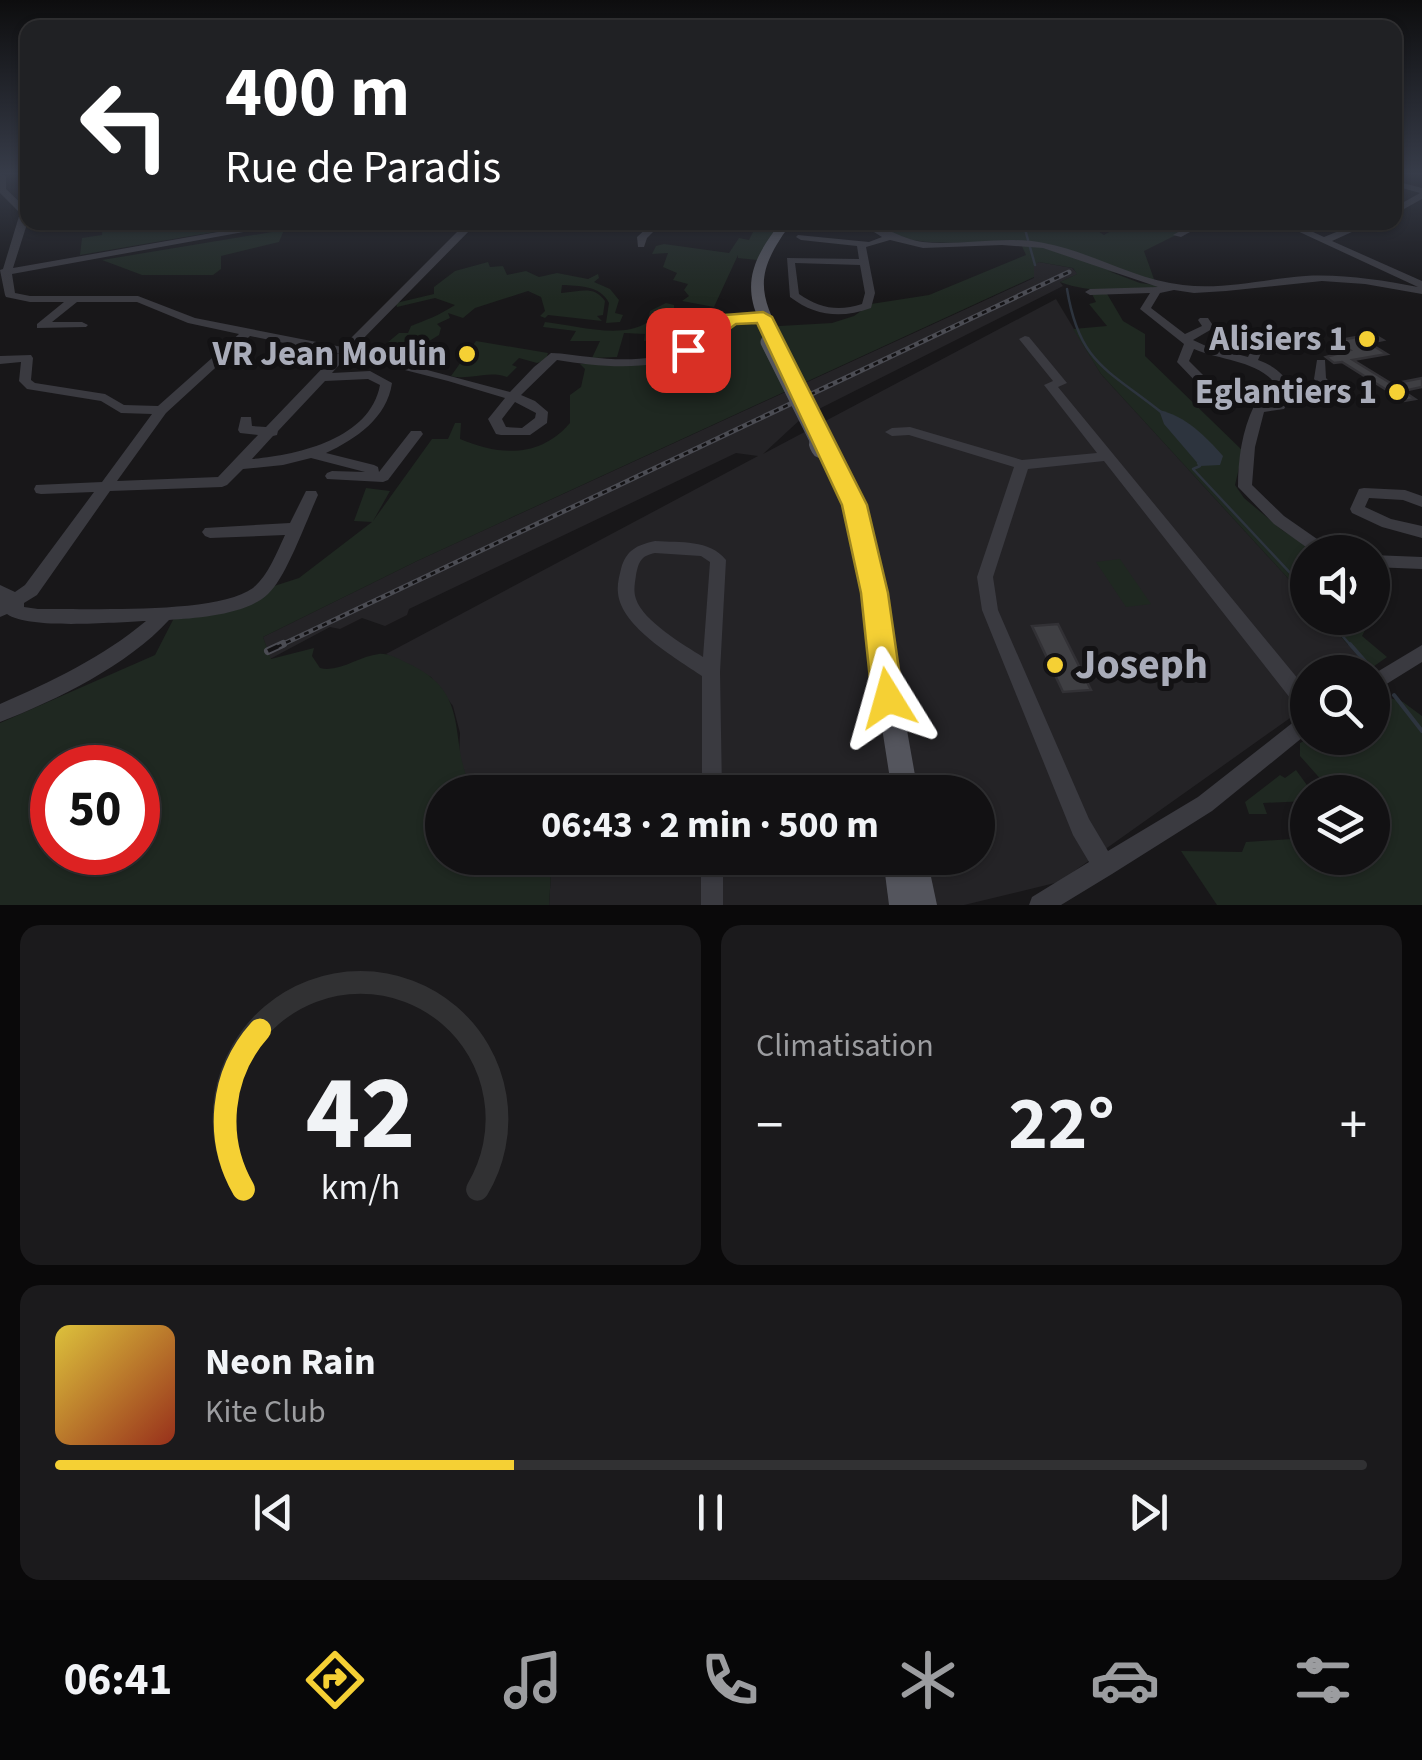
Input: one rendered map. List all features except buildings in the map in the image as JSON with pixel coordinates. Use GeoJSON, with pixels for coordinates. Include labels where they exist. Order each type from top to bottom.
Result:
{"type":"FeatureCollection","features":[{"type":"Feature","properties":{"kind":"main road"},"geometry":{"type":"LineString","coordinates":[[781,230],[766,250],[758,279],[763,317],[824,448],[855,529],[901,775]]}},
{"type":"Feature","properties":{"kind":"main road"},"geometry":{"type":"LineString","coordinates":[[892,775],[893,733]]}},
{"type":"Feature","properties":{"kind":"street"},"geometry":{"type":"LineString","coordinates":[[20,226],[6,250],[1,277],[10,295],[138,300],[192,321],[344,352],[513,397],[538,407],[543,418],[534,428],[505,432],[498,428],[495,419],[513,397],[554,356],[623,363],[668,357],[706,340],[731,319],[763,317]]}},
{"type":"Feature","properties":{"kind":"street"},"geometry":{"type":"LineString","coordinates":[[1,277],[251,230]]}},
{"type":"Feature","properties":{"kind":"street"},"geometry":{"type":"LineString","coordinates":[[41,489],[209,486],[228,479],[344,352],[466,230]]}},
{"type":"Feature","properties":{"kind":"street"},"geometry":{"type":"LineString","coordinates":[[641,245],[642,236],[649,230]]}},
{"type":"Feature","properties":{"kind":"street"},"geometry":{"type":"LineString","coordinates":[[874,230],[906,245],[1021,242],[1053,248],[1144,282],[1181,288]]}},
{"type":"Feature","properties":{"kind":"street"},"geometry":{"type":"LineString","coordinates":[[1178,236],[1189,230]]}},
{"type":"Feature","properties":{"kind":"street"},"geometry":{"type":"LineString","coordinates":[[1299,230],[1422,288]]}},
{"type":"Feature","properties":{"kind":"street"},"geometry":{"type":"LineString","coordinates":[[1323,241],[1350,230]]}},
{"type":"Feature","properties":{"kind":"street"},"geometry":{"type":"LineString","coordinates":[[801,238],[862,244],[887,238]]}},
{"type":"Feature","properties":{"kind":"street"},"geometry":{"type":"LineString","coordinates":[[862,244],[870,293],[867,306],[853,312],[821,312],[794,296],[790,260],[864,262]]}},
{"type":"Feature","properties":{"kind":"street"},"geometry":{"type":"LineString","coordinates":[[1288,393],[1284,382],[1252,362],[1188,341],[1144,310],[1156,290],[1322,278],[1422,288]]}},
{"type":"Feature","properties":{"kind":"street"},"geometry":{"type":"LineString","coordinates":[[1090,292],[1181,288]]}},
{"type":"Feature","properties":{"kind":"street"},"geometry":{"type":"LineString","coordinates":[[74,299],[41,326],[82,325]]}},
{"type":"Feature","properties":{"kind":"street"},"geometry":{"type":"LineString","coordinates":[[1204,320],[1208,326],[1188,341],[1183,362],[1202,381],[1232,392]]}},
{"type":"Feature","properties":{"kind":"street"},"geometry":{"type":"LineString","coordinates":[[0,610],[8,596],[30,590],[161,410],[246,334]]}},
{"type":"Feature","properties":{"kind":"street"},"geometry":{"type":"LineString","coordinates":[[1025,338],[1061,382],[1050,384],[1290,684]]}},
{"type":"Feature","properties":{"kind":"street"},"geometry":{"type":"LineString","coordinates":[[1252,362],[1260,342],[1266,339]]}},
{"type":"Feature","properties":{"kind":"street"},"geometry":{"type":"LineString","coordinates":[[0,360],[27,358],[25,381],[30,386],[106,398],[121,409],[161,410]]}},
{"type":"Feature","properties":{"kind":"street"},"geometry":{"type":"LineString","coordinates":[[1288,393],[1318,402],[1329,400],[1331,390],[1320,379],[1321,363]]}},
{"type":"Feature","properties":{"kind":"street"},"geometry":{"type":"LineString","coordinates":[[243,464],[310,454],[358,426],[378,407],[387,388],[384,380],[370,375],[322,377]]}},
{"type":"Feature","properties":{"kind":"street"},"geometry":{"type":"LineString","coordinates":[[1288,393],[1279,406],[1258,410],[1247,443],[1245,486],[1300,535]]}},
{"type":"Feature","properties":{"kind":"street"},"geometry":{"type":"LineString","coordinates":[[246,420],[244,430],[272,432]]}},
{"type":"Feature","properties":{"kind":"street"},"geometry":{"type":"LineString","coordinates":[[892,432],[910,431],[1022,465],[1108,456]]}},
{"type":"Feature","properties":{"kind":"street"},"geometry":{"type":"LineString","coordinates":[[332,476],[383,477],[416,434]]}},
{"type":"Feature","properties":{"kind":"street"},"geometry":{"type":"LineString","coordinates":[[310,454],[369,468],[373,470],[370,476]]}},
{"type":"Feature","properties":{"kind":"street"},"geometry":{"type":"LineString","coordinates":[[1022,465],[985,578],[984,592],[1080,827],[1104,866]]}},
{"type":"Feature","properties":{"kind":"street"},"geometry":{"type":"LineString","coordinates":[[1422,502],[1405,496],[1364,493],[1357,509],[1422,532]]}},
{"type":"Feature","properties":{"kind":"street"},"geometry":{"type":"LineString","coordinates":[[8,596],[20,616],[201,610],[258,594],[312,495]]}},
{"type":"Feature","properties":{"kind":"street"},"geometry":{"type":"LineString","coordinates":[[210,532],[292,529]]}},
{"type":"Feature","properties":{"kind":"street"},"geometry":{"type":"LineString","coordinates":[[711,672],[630,607],[625,590],[630,560],[640,550],[700,549],[718,560],[711,672],[712,775]]}},
{"type":"Feature","properties":{"kind":"street"},"geometry":{"type":"LineString","coordinates":[[1390,562],[1422,563]]}},
{"type":"Feature","properties":{"kind":"street"},"geometry":{"type":"LineString","coordinates":[[0,712],[83,671],[150,628],[165,612]]}},
{"type":"Feature","properties":{"kind":"street"},"geometry":{"type":"LineString","coordinates":[[1390,674],[1422,653]]}},
{"type":"Feature","properties":{"kind":"street"},"geometry":{"type":"LineString","coordinates":[[1040,905],[1204,804],[1290,735]]}},
{"type":"Feature","properties":{"kind":"street"},"geometry":{"type":"LineString","coordinates":[[712,875],[712,905]]}},
{"type":"Feature","properties":{"kind":"shaded area"},"geometry":{"type":"Polygon","coordinates":[[[102,230],[226,230],[80,255],[82,238],[102,235],[102,230]]]}},
{"type":"Feature","properties":{"kind":"shaded area"},"geometry":{"type":"Polygon","coordinates":[[[284,230],[279,242],[221,256],[221,269],[213,275],[142,275],[102,260],[284,230]]]}},
{"type":"Feature","properties":{"kind":"shaded area"},"geometry":{"type":"Polygon","coordinates":[[[748,230],[778,230],[757,260],[738,255],[714,307],[682,301],[689,296],[684,290],[688,284],[673,280],[677,273],[663,267],[668,253],[652,254],[656,246],[664,244],[729,253],[739,238],[749,240],[753,232],[748,230]]]}},
{"type":"Feature","properties":{"kind":"shaded area"},"geometry":{"type":"Polygon","coordinates":[[[880,230],[1096,230],[1104,235],[1113,230],[1186,230],[1144,251],[1155,282],[1108,271],[1140,283],[1169,287],[1113,290],[1072,286],[1060,282],[1077,274],[1073,268],[1039,262],[1034,265],[1034,277],[417,561],[263,637],[271,659],[314,648],[312,656],[320,668],[327,669],[372,655],[389,655],[441,687],[455,717],[466,775],[425,775],[425,875],[551,875],[549,905],[0,905],[0,723],[155,655],[174,618],[299,578],[372,522],[354,521],[366,488],[390,491],[373,521],[432,439],[448,439],[455,423],[461,423],[460,439],[490,449],[519,451],[546,443],[570,423],[570,395],[581,387],[585,369],[580,364],[666,361],[723,328],[747,321],[760,327],[832,323],[854,316],[871,304],[929,295],[1026,255],[1021,244],[1061,249],[1010,242],[911,240],[880,230]]]}},
{"type":"Feature","properties":{"kind":"shaded area"},"geometry":{"type":"Polygon","coordinates":[[[488,262],[490,267],[503,266],[507,275],[526,271],[539,277],[557,273],[588,279],[598,274],[594,282],[610,289],[619,300],[615,313],[623,315],[620,322],[606,323],[609,303],[605,297],[588,288],[562,285],[561,293],[586,291],[600,296],[605,301],[603,315],[597,316],[602,321],[540,316],[545,311],[541,297],[528,291],[475,308],[463,318],[448,313],[450,318],[437,324],[441,328],[439,335],[421,346],[424,357],[392,352],[394,346],[387,343],[399,333],[408,333],[411,326],[455,305],[435,298],[397,307],[396,303],[434,294],[434,287],[455,271],[488,262]]]}},
{"type":"Feature","properties":{"kind":"shaded area"},"geometry":{"type":"Polygon","coordinates":[[[1034,264],[1072,268],[1078,274],[1060,282],[1063,286],[803,417],[763,454],[1056,299],[1101,374],[1290,580],[1290,635],[1339,635],[1357,655],[1290,655],[1290,718],[1059,882],[964,905],[549,905],[551,875],[995,875],[995,775],[465,775],[459,760],[460,733],[453,706],[431,677],[386,654],[758,456],[736,453],[409,609],[407,615],[385,626],[362,618],[340,629],[330,627],[270,659],[263,637],[417,561],[1034,278],[1034,264]]]}},
{"type":"Feature","properties":{"kind":"shaded area"},"geometry":{"type":"Polygon","coordinates":[[[1106,292],[1123,321],[1145,334],[1145,356],[1243,451],[1235,485],[1244,498],[1290,535],[1290,580],[1101,374],[1073,329],[1107,326],[1089,304],[1096,302],[1092,294],[1106,292]]]}},
{"type":"Feature","properties":{"kind":"shaded area"},"geometry":{"type":"Polygon","coordinates":[[[666,303],[674,305],[674,309],[654,330],[678,347],[667,351],[672,348],[661,339],[644,341],[645,334],[624,333],[617,357],[592,358],[600,341],[570,341],[576,331],[543,327],[545,322],[625,330],[648,322],[650,311],[666,303]]]}},
{"type":"Feature","properties":{"kind":"shaded area"},"geometry":{"type":"Polygon","coordinates":[[[476,341],[548,353],[546,360],[537,363],[519,358],[512,365],[517,367],[507,377],[451,376],[476,341]]]}},
{"type":"Feature","properties":{"kind":"shaded area"},"geometry":{"type":"Polygon","coordinates":[[[1159,410],[1178,417],[1202,434],[1223,456],[1220,465],[1200,466],[1164,424],[1159,410]]]}},
{"type":"Feature","properties":{"kind":"shaded area"},"geometry":{"type":"Polygon","coordinates":[[[1120,559],[1151,604],[1126,607],[1096,562],[1120,559]]]}},
{"type":"Feature","properties":{"kind":"shaded area"},"geometry":{"type":"Polygon","coordinates":[[[1339,635],[1362,635],[1385,655],[1357,655],[1339,635]]]}},
{"type":"Feature","properties":{"kind":"shaded area"},"geometry":{"type":"Polygon","coordinates":[[[1390,698],[1422,716],[1422,905],[1217,905],[1181,851],[1242,852],[1246,842],[1290,839],[1290,875],[1390,875],[1390,775],[1317,775],[1300,756],[1390,755],[1390,698]]]}},
{"type":"Feature","properties":{"kind":"shaded area"},"geometry":{"type":"Polygon","coordinates":[[[1296,770],[1300,775],[1290,775],[1290,802],[1263,803],[1267,814],[1249,814],[1245,802],[1280,775],[1285,778],[1296,770]]]}},
{"type":"Feature","properties":{"kind":"waterway"},"geometry":{"type":"LineString","coordinates":[[1025,230],[1035,265]]}},
{"type":"Feature","properties":{"kind":"waterway"},"geometry":{"type":"LineString","coordinates":[[1067,289],[1072,314],[1088,349],[1111,374],[1161,412]]}},
{"type":"Feature","properties":{"kind":"waterway"},"geometry":{"type":"LineString","coordinates":[[1198,463],[1200,466],[1193,469],[1290,573]]}},
{"type":"Feature","properties":{"kind":"waterway"},"geometry":{"type":"LineString","coordinates":[[1342,635],[1352,647]]}},
{"type":"Feature","properties":{"kind":"waterway"},"geometry":{"type":"LineString","coordinates":[[1350,644],[1360,655]]}},
{"type":"Feature","properties":{"kind":"waterway"},"geometry":{"type":"LineString","coordinates":[[1394,695],[1422,731]]}},
{"type":"Feature","properties":{"kind":"railway"},"geometry":{"type":"LineString","coordinates":[[277,647],[1069,272]]}},
{"type":"Feature","properties":{"kind":"railway"},"geometry":{"type":"LineString","coordinates":[[268,651],[283,644]]}},
{"type":"Feature","properties":{"kind":"place","name":"Alisiers 1"},"geometry":{"type":"Point","coordinates":[1367,339]}},
{"type":"Feature","properties":{"kind":"place","name":"VR Jean Moulin"},"geometry":{"type":"Point","coordinates":[467,354]}},
{"type":"Feature","properties":{"kind":"place","name":"Eglantiers 1"},"geometry":{"type":"Point","coordinates":[1397,392]}},
{"type":"Feature","properties":{"kind":"place","name":"Joseph"},"geometry":{"type":"Point","coordinates":[1055,665]}},
{"type":"Feature","properties":{"kind":"route"},"geometry":{"type":"LineString","coordinates":[[688,350],[731,319],[763,317],[806,400],[860,522],[888,698]]}}]}
